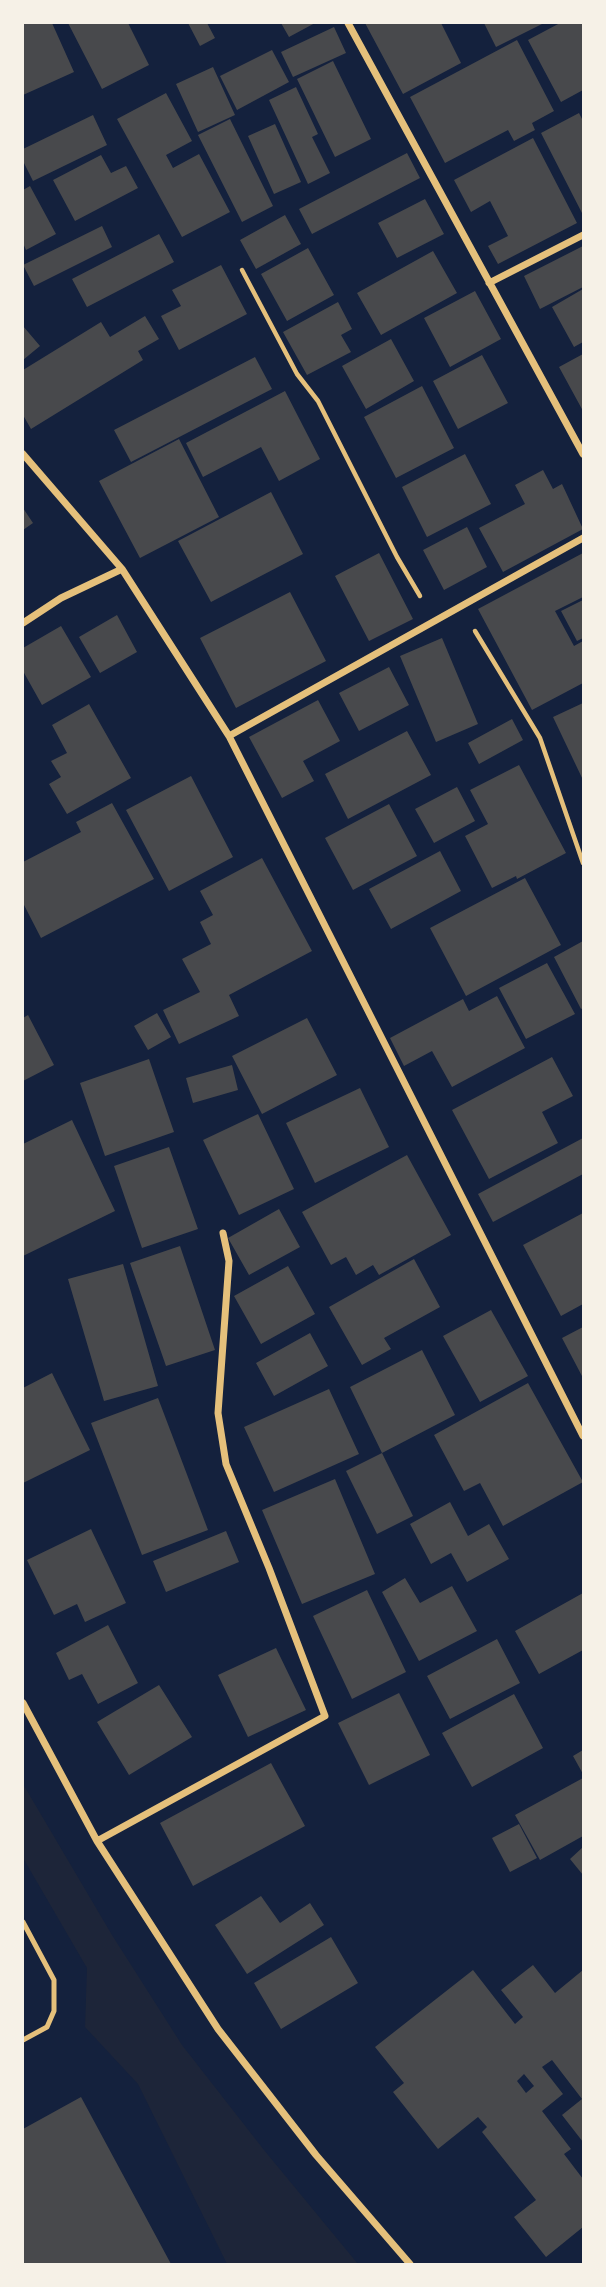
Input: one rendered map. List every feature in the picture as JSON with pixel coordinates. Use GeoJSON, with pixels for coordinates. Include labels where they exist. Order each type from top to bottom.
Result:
{"type":"FeatureCollection","features":[{"type":"Feature","properties":{"kind":"street"},"geometry":{"type":"LineString","coordinates":[[348,23],[583,454]]}},
{"type":"Feature","properties":{"kind":"street"},"geometry":{"type":"LineString","coordinates":[[489,283],[583,235]]}},
{"type":"Feature","properties":{"kind":"street"},"geometry":{"type":"LineString","coordinates":[[23,454],[122,569],[229,736],[583,1436]]}},
{"type":"Feature","properties":{"kind":"street"},"geometry":{"type":"LineString","coordinates":[[229,736],[583,538]]}},
{"type":"Feature","properties":{"kind":"street"},"geometry":{"type":"LineString","coordinates":[[23,623],[61,598],[122,569]]}},
{"type":"Feature","properties":{"kind":"street"},"geometry":{"type":"LineString","coordinates":[[97,1842],[325,1716],[226,1464],[218,1413],[229,1261],[223,1233]]}},
{"type":"Feature","properties":{"kind":"street"},"geometry":{"type":"LineString","coordinates":[[23,1703],[97,1842],[218,2029],[317,2155],[410,2264]]}},
{"type":"Feature","properties":{"kind":"lane"},"geometry":{"type":"LineString","coordinates":[[23,1922],[54,1980],[54,2011],[47,2027],[23,2040]]}},
{"type":"Feature","properties":{"kind":"path"},"geometry":{"type":"LineString","coordinates":[[242,270],[297,374],[318,401],[397,557],[435,621]]}},
{"type":"Feature","properties":{"kind":"path"},"geometry":{"type":"LineString","coordinates":[[460,607],[540,738],[583,863]]}},
{"type":"Feature","properties":{"kind":"shaded area"},"geometry":{"type":"Polygon","coordinates":[[[23,1784],[112,1935],[182,2045],[358,2264],[227,2264],[138,2084],[85,2027],[87,1968],[23,1858],[23,1784]]]}},
{"type":"Feature","properties":{"kind":"building"},"geometry":{"type":"Polygon","coordinates":[[[23,23],[52,23],[74,72],[23,95],[23,23]]]}},
{"type":"Feature","properties":{"kind":"building"},"geometry":{"type":"Polygon","coordinates":[[[68,23],[128,23],[149,65],[102,89],[68,23]]]}},
{"type":"Feature","properties":{"kind":"building"},"geometry":{"type":"Polygon","coordinates":[[[188,23],[207,23],[215,38],[200,46],[188,23]]]}},
{"type":"Feature","properties":{"kind":"building"},"geometry":{"type":"Polygon","coordinates":[[[281,23],[315,23],[289,37],[281,23]]]}},
{"type":"Feature","properties":{"kind":"building"},"geometry":{"type":"Polygon","coordinates":[[[365,23],[441,23],[461,63],[403,94],[365,23]]]}},
{"type":"Feature","properties":{"kind":"building"},"geometry":{"type":"Polygon","coordinates":[[[484,23],[544,23],[496,47],[484,23]]]}},
{"type":"Feature","properties":{"kind":"building"},"geometry":{"type":"Polygon","coordinates":[[[560,23],[583,23],[583,90],[561,102],[528,40],[560,23]]]}},
{"type":"Feature","properties":{"kind":"building"},"geometry":{"type":"Polygon","coordinates":[[[334,27],[346,53],[293,77],[281,52],[334,27]]]}},
{"type":"Feature","properties":{"kind":"building"},"geometry":{"type":"Polygon","coordinates":[[[517,40],[554,111],[532,123],[535,130],[514,141],[508,130],[445,163],[410,97],[517,40]]]}},
{"type":"Feature","properties":{"kind":"building"},"geometry":{"type":"Polygon","coordinates":[[[272,50],[289,82],[237,110],[220,76],[272,50]]]}},
{"type":"Feature","properties":{"kind":"building"},"geometry":{"type":"Polygon","coordinates":[[[333,61],[371,139],[335,157],[297,79],[333,61]]]}},
{"type":"Feature","properties":{"kind":"building"},"geometry":{"type":"Polygon","coordinates":[[[213,67],[235,115],[198,132],[176,84],[213,67]]]}},
{"type":"Feature","properties":{"kind":"building"},"geometry":{"type":"Polygon","coordinates":[[[296,87],[318,134],[312,137],[330,173],[308,184],[269,100],[296,87]]]}},
{"type":"Feature","properties":{"kind":"building"},"geometry":{"type":"Polygon","coordinates":[[[166,93],[192,141],[166,155],[173,168],[199,154],[230,212],[182,237],[117,119],[166,93]]]}},
{"type":"Feature","properties":{"kind":"building"},"geometry":{"type":"Polygon","coordinates":[[[579,113],[583,121],[583,215],[541,133],[579,113]]]}},
{"type":"Feature","properties":{"kind":"building"},"geometry":{"type":"Polygon","coordinates":[[[93,115],[107,145],[33,181],[23,161],[23,149],[93,115]]]}},
{"type":"Feature","properties":{"kind":"building"},"geometry":{"type":"Polygon","coordinates":[[[230,119],[273,206],[242,222],[198,135],[230,119]]]}},
{"type":"Feature","properties":{"kind":"building"},"geometry":{"type":"Polygon","coordinates":[[[275,124],[301,182],[274,194],[248,136],[275,124]]]}},
{"type":"Feature","properties":{"kind":"building"},"geometry":{"type":"Polygon","coordinates":[[[533,138],[577,223],[498,264],[488,246],[508,236],[490,201],[471,212],[454,180],[533,138]]]}},
{"type":"Feature","properties":{"kind":"building"},"geometry":{"type":"Polygon","coordinates":[[[407,153],[420,178],[312,234],[299,209],[407,153]]]}},
{"type":"Feature","properties":{"kind":"building"},"geometry":{"type":"Polygon","coordinates":[[[101,155],[111,173],[126,166],[138,188],[75,221],[53,180],[101,155]]]}},
{"type":"Feature","properties":{"kind":"building"},"geometry":{"type":"Polygon","coordinates":[[[30,186],[56,234],[26,250],[23,243],[23,190],[30,186]]]}},
{"type":"Feature","properties":{"kind":"building"},"geometry":{"type":"Polygon","coordinates":[[[425,199],[444,234],[397,258],[378,223],[425,199]]]}},
{"type":"Feature","properties":{"kind":"building"},"geometry":{"type":"Polygon","coordinates":[[[285,215],[301,244],[256,269],[240,240],[285,215]]]}},
{"type":"Feature","properties":{"kind":"building"},"geometry":{"type":"Polygon","coordinates":[[[102,226],[112,247],[34,286],[23,265],[102,226]]]}},
{"type":"Feature","properties":{"kind":"building"},"geometry":{"type":"Polygon","coordinates":[[[159,234],[174,262],[87,307],[72,279],[159,234]]]}},
{"type":"Feature","properties":{"kind":"building"},"geometry":{"type":"Polygon","coordinates":[[[583,246],[583,287],[540,309],[524,276],[583,246]]]}},
{"type":"Feature","properties":{"kind":"building"},"geometry":{"type":"Polygon","coordinates":[[[308,248],[334,295],[287,321],[261,274],[308,248]]]}},
{"type":"Feature","properties":{"kind":"building"},"geometry":{"type":"Polygon","coordinates":[[[433,251],[457,293],[381,335],[357,293],[433,251]]]}},
{"type":"Feature","properties":{"kind":"building"},"geometry":{"type":"Polygon","coordinates":[[[221,265],[247,314],[179,350],[161,316],[181,306],[172,290],[221,265]]]}},
{"type":"Feature","properties":{"kind":"building"},"geometry":{"type":"Polygon","coordinates":[[[583,289],[583,342],[574,347],[552,307],[583,289]]]}},
{"type":"Feature","properties":{"kind":"building"},"geometry":{"type":"Polygon","coordinates":[[[475,291],[501,339],[450,367],[424,318],[475,291]]]}},
{"type":"Feature","properties":{"kind":"building"},"geometry":{"type":"Polygon","coordinates":[[[338,302],[352,329],[341,335],[351,352],[307,375],[283,332],[338,302]]]}},
{"type":"Feature","properties":{"kind":"building"},"geometry":{"type":"Polygon","coordinates":[[[145,316],[159,339],[138,351],[143,360],[31,429],[23,415],[23,370],[101,322],[110,337],[145,316]]]}},
{"type":"Feature","properties":{"kind":"building"},"geometry":{"type":"Polygon","coordinates":[[[23,326],[40,346],[23,360],[23,326]]]}},
{"type":"Feature","properties":{"kind":"building"},"geometry":{"type":"Polygon","coordinates":[[[391,339],[414,381],[366,409],[342,366],[391,339]]]}},
{"type":"Feature","properties":{"kind":"building"},"geometry":{"type":"Polygon","coordinates":[[[583,354],[583,411],[559,367],[583,354]]]}},
{"type":"Feature","properties":{"kind":"building"},"geometry":{"type":"Polygon","coordinates":[[[482,355],[508,403],[458,429],[433,381],[482,355]]]}},
{"type":"Feature","properties":{"kind":"building"},"geometry":{"type":"Polygon","coordinates":[[[255,357],[272,389],[131,462],[114,430],[255,357]]]}},
{"type":"Feature","properties":{"kind":"building"},"geometry":{"type":"Polygon","coordinates":[[[422,386],[454,448],[396,478],[364,417],[422,386]]]}},
{"type":"Feature","properties":{"kind":"building"},"geometry":{"type":"Polygon","coordinates":[[[285,391],[320,459],[279,481],[261,447],[203,477],[186,443],[285,391]]]}},
{"type":"Feature","properties":{"kind":"building"},"geometry":{"type":"Polygon","coordinates":[[[179,439],[219,517],[140,558],[99,481],[179,439]]]}},
{"type":"Feature","properties":{"kind":"building"},"geometry":{"type":"Polygon","coordinates":[[[465,454],[491,504],[427,537],[402,487],[465,454]]]}},
{"type":"Feature","properties":{"kind":"building"},"geometry":{"type":"Polygon","coordinates":[[[543,470],[553,489],[562,484],[583,529],[503,572],[479,528],[525,504],[515,485],[543,470]]]}},
{"type":"Feature","properties":{"kind":"building"},"geometry":{"type":"Polygon","coordinates":[[[271,492],[303,554],[211,602],[178,541],[271,492]]]}},
{"type":"Feature","properties":{"kind":"building"},"geometry":{"type":"Polygon","coordinates":[[[23,508],[33,523],[23,530],[23,508]]]}},
{"type":"Feature","properties":{"kind":"building"},"geometry":{"type":"Polygon","coordinates":[[[467,527],[487,567],[444,590],[423,550],[467,527]]]}},
{"type":"Feature","properties":{"kind":"building"},"geometry":{"type":"Polygon","coordinates":[[[379,553],[413,619],[369,641],[335,576],[379,553]]]}},
{"type":"Feature","properties":{"kind":"building"},"geometry":{"type":"Polygon","coordinates":[[[583,553],[583,597],[555,611],[574,646],[583,641],[583,683],[532,710],[478,609],[583,553]]]}},
{"type":"Feature","properties":{"kind":"building"},"geometry":{"type":"Polygon","coordinates":[[[290,592],[326,661],[236,708],[200,638],[290,592]]]}},
{"type":"Feature","properties":{"kind":"building"},"geometry":{"type":"Polygon","coordinates":[[[583,600],[583,638],[577,641],[561,611],[583,600]]]}},
{"type":"Feature","properties":{"kind":"building"},"geometry":{"type":"Polygon","coordinates":[[[117,615],[137,652],[100,673],[79,637],[117,615]]]}},
{"type":"Feature","properties":{"kind":"building"},"geometry":{"type":"Polygon","coordinates":[[[61,626],[91,677],[42,705],[23,671],[23,648],[61,626]]]}},
{"type":"Feature","properties":{"kind":"building"},"geometry":{"type":"Polygon","coordinates":[[[442,638],[478,724],[436,742],[400,656],[442,638]]]}},
{"type":"Feature","properties":{"kind":"building"},"geometry":{"type":"Polygon","coordinates":[[[389,667],[409,705],[359,731],[339,693],[389,667]]]}},
{"type":"Feature","properties":{"kind":"building"},"geometry":{"type":"Polygon","coordinates":[[[318,700],[340,741],[303,761],[314,781],[282,798],[249,737],[318,700]]]}},
{"type":"Feature","properties":{"kind":"building"},"geometry":{"type":"Polygon","coordinates":[[[583,703],[583,780],[553,717],[583,703]]]}},
{"type":"Feature","properties":{"kind":"building"},"geometry":{"type":"Polygon","coordinates":[[[89,704],[131,778],[67,814],[49,784],[61,777],[51,761],[67,753],[52,725],[89,704]]]}},
{"type":"Feature","properties":{"kind":"building"},"geometry":{"type":"Polygon","coordinates":[[[512,719],[523,740],[479,764],[468,743],[512,719]]]}},
{"type":"Feature","properties":{"kind":"building"},"geometry":{"type":"Polygon","coordinates":[[[407,731],[431,775],[348,819],[325,774],[407,731]]]}},
{"type":"Feature","properties":{"kind":"building"},"geometry":{"type":"Polygon","coordinates":[[[519,765],[566,853],[517,879],[516,876],[492,888],[465,836],[488,824],[470,790],[519,765]]]}},
{"type":"Feature","properties":{"kind":"building"},"geometry":{"type":"Polygon","coordinates":[[[191,776],[233,857],[169,891],[126,810],[191,776]]]}},
{"type":"Feature","properties":{"kind":"building"},"geometry":{"type":"Polygon","coordinates":[[[457,787],[475,821],[434,843],[415,809],[457,787]]]}},
{"type":"Feature","properties":{"kind":"building"},"geometry":{"type":"Polygon","coordinates":[[[112,803],[154,879],[41,938],[23,903],[23,862],[81,832],[76,822],[112,803]]]}},
{"type":"Feature","properties":{"kind":"building"},"geometry":{"type":"Polygon","coordinates":[[[389,804],[417,856],[353,890],[325,838],[389,804]]]}},
{"type":"Feature","properties":{"kind":"building"},"geometry":{"type":"Polygon","coordinates":[[[440,851],[461,891],[391,929],[369,889],[440,851]]]}},
{"type":"Feature","properties":{"kind":"building"},"geometry":{"type":"Polygon","coordinates":[[[262,858],[312,951],[229,995],[239,1016],[179,1044],[163,1010],[200,992],[182,959],[211,944],[200,922],[213,915],[200,891],[262,858]]]}},
{"type":"Feature","properties":{"kind":"building"},"geometry":{"type":"Polygon","coordinates":[[[525,878],[561,945],[466,996],[430,928],[525,878]]]}},
{"type":"Feature","properties":{"kind":"building"},"geometry":{"type":"Polygon","coordinates":[[[583,941],[583,1008],[581,1009],[554,957],[583,941]]]}},
{"type":"Feature","properties":{"kind":"building"},"geometry":{"type":"Polygon","coordinates":[[[547,963],[575,1014],[526,1039],[499,988],[547,963]]]}},
{"type":"Feature","properties":{"kind":"building"},"geometry":{"type":"Polygon","coordinates":[[[497,996],[525,1048],[452,1087],[432,1051],[404,1066],[390,1038],[463,999],[469,1011],[497,996]]]}},
{"type":"Feature","properties":{"kind":"building"},"geometry":{"type":"Polygon","coordinates":[[[157,1013],[171,1037],[148,1050],[134,1026],[157,1013]]]}},
{"type":"Feature","properties":{"kind":"building"},"geometry":{"type":"Polygon","coordinates":[[[28,1015],[54,1065],[23,1081],[23,1018],[28,1015]]]}},
{"type":"Feature","properties":{"kind":"building"},"geometry":{"type":"Polygon","coordinates":[[[307,1018],[337,1075],[262,1114],[232,1056],[307,1018]]]}},
{"type":"Feature","properties":{"kind":"building"},"geometry":{"type":"Polygon","coordinates":[[[552,1057],[573,1096],[542,1112],[558,1143],[489,1179],[452,1110],[552,1057]]]}},
{"type":"Feature","properties":{"kind":"building"},"geometry":{"type":"Polygon","coordinates":[[[149,1059],[174,1132],[105,1156],[80,1083],[149,1059]]]}},
{"type":"Feature","properties":{"kind":"building"},"geometry":{"type":"Polygon","coordinates":[[[232,1065],[238,1090],[193,1103],[186,1078],[232,1065]]]}},
{"type":"Feature","properties":{"kind":"building"},"geometry":{"type":"Polygon","coordinates":[[[360,1088],[389,1147],[315,1183],[286,1123],[360,1088]]]}},
{"type":"Feature","properties":{"kind":"building"},"geometry":{"type":"Polygon","coordinates":[[[258,1114],[294,1189],[239,1215],[203,1140],[258,1114]]]}},
{"type":"Feature","properties":{"kind":"building"},"geometry":{"type":"Polygon","coordinates":[[[72,1120],[115,1211],[23,1256],[23,1144],[72,1120]]]}},
{"type":"Feature","properties":{"kind":"building"},"geometry":{"type":"Polygon","coordinates":[[[583,1138],[583,1174],[493,1222],[478,1194],[583,1138]]]}},
{"type":"Feature","properties":{"kind":"building"},"geometry":{"type":"Polygon","coordinates":[[[169,1147],[198,1229],[142,1248],[114,1166],[169,1147]]]}},
{"type":"Feature","properties":{"kind":"building"},"geometry":{"type":"Polygon","coordinates":[[[407,1155],[451,1235],[379,1275],[373,1265],[356,1275],[346,1257],[331,1265],[302,1212],[407,1155]]]}},
{"type":"Feature","properties":{"kind":"building"},"geometry":{"type":"Polygon","coordinates":[[[279,1209],[300,1247],[249,1275],[228,1238],[279,1209]]]}},
{"type":"Feature","properties":{"kind":"building"},"geometry":{"type":"Polygon","coordinates":[[[583,1213],[583,1304],[561,1316],[523,1245],[583,1213]]]}},
{"type":"Feature","properties":{"kind":"building"},"geometry":{"type":"Polygon","coordinates":[[[180,1246],[215,1350],[166,1366],[130,1263],[180,1246]]]}},
{"type":"Feature","properties":{"kind":"building"},"geometry":{"type":"Polygon","coordinates":[[[414,1259],[440,1307],[384,1338],[391,1349],[362,1365],[329,1307],[414,1259]]]}},
{"type":"Feature","properties":{"kind":"building"},"geometry":{"type":"Polygon","coordinates":[[[123,1264],[158,1386],[104,1401],[68,1279],[123,1264]]]}},
{"type":"Feature","properties":{"kind":"building"},"geometry":{"type":"Polygon","coordinates":[[[288,1266],[315,1314],[261,1344],[234,1296],[288,1266]]]}},
{"type":"Feature","properties":{"kind":"building"},"geometry":{"type":"Polygon","coordinates":[[[491,1310],[528,1376],[480,1402],[443,1336],[491,1310]]]}},
{"type":"Feature","properties":{"kind":"building"},"geometry":{"type":"Polygon","coordinates":[[[583,1327],[583,1378],[562,1338],[583,1327]]]}},
{"type":"Feature","properties":{"kind":"building"},"geometry":{"type":"Polygon","coordinates":[[[310,1333],[328,1366],[274,1396],[256,1363],[310,1333]]]}},
{"type":"Feature","properties":{"kind":"building"},"geometry":{"type":"Polygon","coordinates":[[[422,1350],[455,1415],[382,1453],[350,1387],[422,1350]]]}},
{"type":"Feature","properties":{"kind":"building"},"geometry":{"type":"Polygon","coordinates":[[[52,1373],[90,1450],[23,1483],[23,1388],[52,1373]]]}},
{"type":"Feature","properties":{"kind":"building"},"geometry":{"type":"Polygon","coordinates":[[[528,1383],[583,1482],[503,1526],[480,1483],[464,1491],[434,1435],[528,1383]]]}},
{"type":"Feature","properties":{"kind":"building"},"geometry":{"type":"Polygon","coordinates":[[[329,1389],[359,1454],[274,1492],[244,1427],[329,1389]]]}},
{"type":"Feature","properties":{"kind":"building"},"geometry":{"type":"Polygon","coordinates":[[[158,1398],[208,1530],[142,1555],[91,1423],[158,1398]]]}},
{"type":"Feature","properties":{"kind":"building"},"geometry":{"type":"Polygon","coordinates":[[[382,1453],[413,1516],[377,1534],[346,1471],[382,1453]]]}},
{"type":"Feature","properties":{"kind":"building"},"geometry":{"type":"Polygon","coordinates":[[[335,1479],[375,1574],[302,1604],[262,1510],[335,1479]]]}},
{"type":"Feature","properties":{"kind":"building"},"geometry":{"type":"Polygon","coordinates":[[[450,1502],[468,1536],[489,1524],[509,1559],[467,1582],[451,1553],[431,1564],[410,1524],[450,1502]]]}},
{"type":"Feature","properties":{"kind":"building"},"geometry":{"type":"Polygon","coordinates":[[[91,1529],[126,1603],[85,1622],[77,1604],[54,1615],[27,1560],[91,1529]]]}},
{"type":"Feature","properties":{"kind":"building"},"geometry":{"type":"Polygon","coordinates":[[[226,1531],[239,1562],[166,1592],[153,1561],[226,1531]]]}},
{"type":"Feature","properties":{"kind":"building"},"geometry":{"type":"Polygon","coordinates":[[[405,1578],[420,1603],[452,1586],[477,1631],[419,1661],[382,1592],[405,1578]]]}},
{"type":"Feature","properties":{"kind":"building"},"geometry":{"type":"Polygon","coordinates":[[[367,1590],[406,1672],[352,1699],[313,1616],[367,1590]]]}},
{"type":"Feature","properties":{"kind":"building"},"geometry":{"type":"Polygon","coordinates":[[[583,1593],[583,1650],[539,1674],[515,1631],[583,1593]]]}},
{"type":"Feature","properties":{"kind":"building"},"geometry":{"type":"Polygon","coordinates":[[[108,1625],[138,1683],[98,1704],[82,1674],[69,1680],[56,1653],[108,1625]]]}},
{"type":"Feature","properties":{"kind":"building"},"geometry":{"type":"Polygon","coordinates":[[[497,1639],[520,1683],[450,1719],[427,1676],[497,1639]]]}},
{"type":"Feature","properties":{"kind":"building"},"geometry":{"type":"Polygon","coordinates":[[[276,1648],[306,1710],[248,1737],[218,1675],[276,1648]]]}},
{"type":"Feature","properties":{"kind":"building"},"geometry":{"type":"Polygon","coordinates":[[[159,1685],[192,1737],[129,1775],[97,1722],[159,1685]]]}},
{"type":"Feature","properties":{"kind":"building"},"geometry":{"type":"Polygon","coordinates":[[[399,1693],[430,1755],[369,1785],[338,1723],[399,1693]]]}},
{"type":"Feature","properties":{"kind":"building"},"geometry":{"type":"Polygon","coordinates":[[[514,1694],[543,1748],[472,1787],[442,1733],[514,1694]]]}},
{"type":"Feature","properties":{"kind":"building"},"geometry":{"type":"Polygon","coordinates":[[[583,1750],[583,1774],[573,1756],[583,1750]]]}},
{"type":"Feature","properties":{"kind":"building"},"geometry":{"type":"Polygon","coordinates":[[[271,1763],[305,1826],[193,1886],[160,1823],[271,1763]]]}},
{"type":"Feature","properties":{"kind":"building"},"geometry":{"type":"Polygon","coordinates":[[[583,1778],[583,1836],[540,1860],[515,1815],[583,1778]]]}},
{"type":"Feature","properties":{"kind":"building"},"geometry":{"type":"Polygon","coordinates":[[[519,1824],[537,1858],[510,1872],[492,1838],[519,1824]]]}},
{"type":"Feature","properties":{"kind":"building"},"geometry":{"type":"Polygon","coordinates":[[[583,1847],[583,1875],[570,1859],[583,1847]]]}},
{"type":"Feature","properties":{"kind":"building"},"geometry":{"type":"Polygon","coordinates":[[[261,1896],[280,1923],[310,1903],[324,1925],[247,1974],[215,1925],[261,1896]]]}},
{"type":"Feature","properties":{"kind":"building"},"geometry":{"type":"Polygon","coordinates":[[[331,1937],[358,1983],[281,2029],[254,1983],[331,1937]]]}},
{"type":"Feature","properties":{"kind":"building"},"geometry":{"type":"Polygon","coordinates":[[[533,1965],[555,1993],[583,1970],[583,2142],[562,2115],[582,2099],[552,2060],[542,2067],[563,2094],[542,2111],[571,2149],[564,2154],[583,2179],[583,2227],[546,2257],[514,2217],[536,2200],[482,2132],[487,2127],[478,2117],[438,2149],[393,2092],[404,2083],[375,2047],[473,1970],[515,2024],[523,2017],[501,1990],[533,1965]],[[524,2074],[517,2081],[526,2093],[534,2086],[524,2074]]]}},
{"type":"Feature","properties":{"kind":"building"},"geometry":{"type":"Polygon","coordinates":[[[81,2097],[171,2264],[23,2264],[23,2129],[81,2097]]]}}]}
